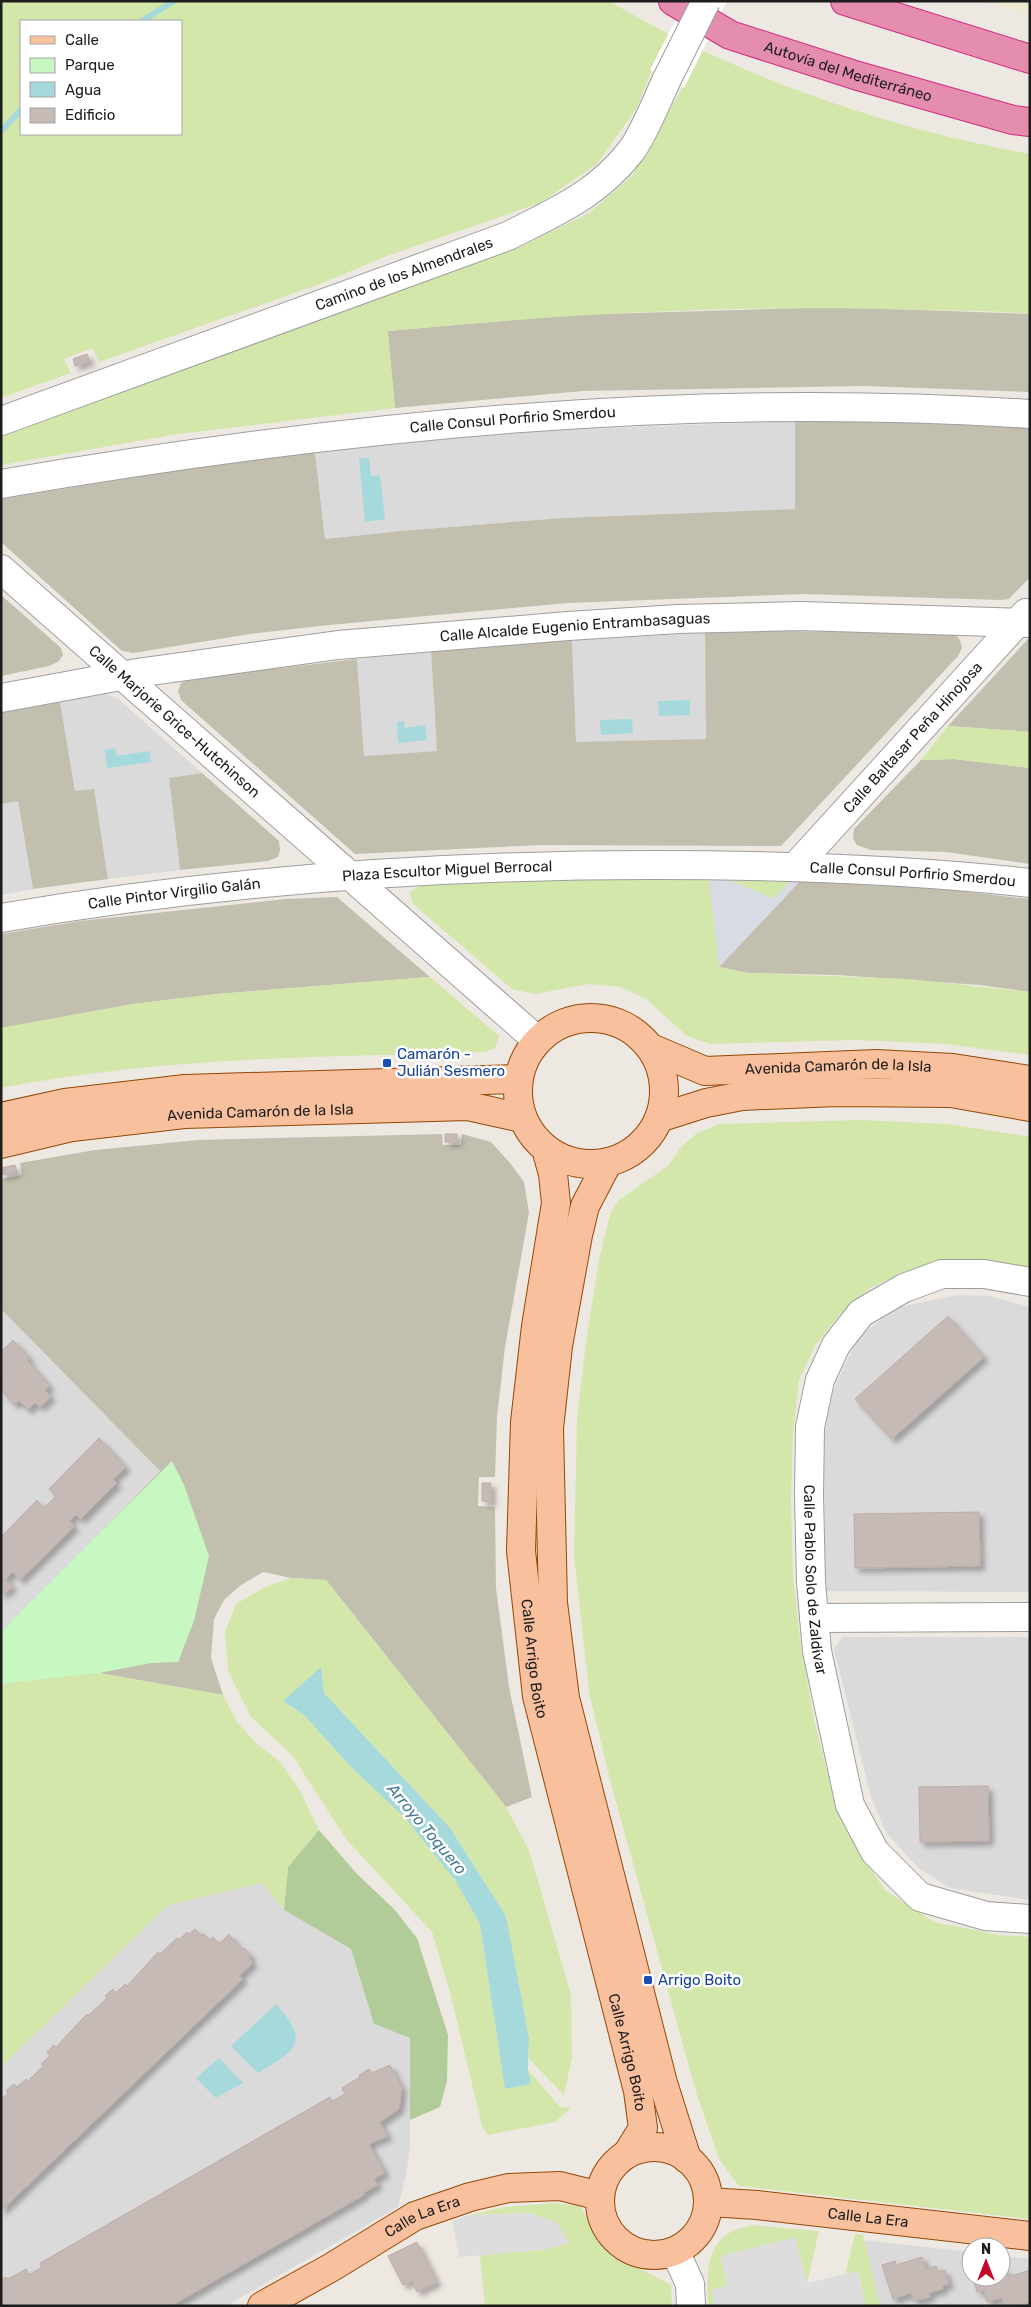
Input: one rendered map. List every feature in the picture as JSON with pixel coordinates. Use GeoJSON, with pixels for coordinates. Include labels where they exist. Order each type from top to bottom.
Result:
{"type":"FeatureCollection","features":[{"type":"Feature","properties":{"kind":"highway","name":"Autovía del Mediterráneo"},"geometry":{"type":"LineString","coordinates":[[673,1],[730,35],[858,76],[1013,120],[1030,122]]}},
{"type":"Feature","properties":{"kind":"highway"},"geometry":{"type":"LineString","coordinates":[[845,1],[1030,59]]}},
{"type":"Feature","properties":{"kind":"main road"},"geometry":{"type":"LineString","coordinates":[[583,1018],[609,1020],[632,1030],[651,1048],[661,1070],[664,1086],[660,1118],[647,1138],[630,1153],[608,1162],[576,1163],[546,1150],[532,1136],[522,1118],[517,1099],[518,1078],[525,1058],[538,1040],[558,1025],[583,1018]]}},
{"type":"Feature","properties":{"kind":"main road","name":"Avenida Camarón de la Isla"},"geometry":{"type":"LineString","coordinates":[[651,1048],[705,1071],[876,1064],[953,1068],[1030,1080]]}},
{"type":"Feature","properties":{"kind":"main road","name":"Avenida Camarón de la Isla"},"geometry":{"type":"LineString","coordinates":[[1,1117],[64,1102],[184,1089],[518,1078]]}},
{"type":"Feature","properties":{"kind":"main road","name":"Avenida Camarón de la Isla"},"geometry":{"type":"LineString","coordinates":[[660,1118],[706,1103],[742,1096],[836,1092],[951,1093],[1030,1107]]}},
{"type":"Feature","properties":{"kind":"main road","name":"Avenida Camarón de la Isla"},"geometry":{"type":"LineString","coordinates":[[1,1144],[72,1126],[184,1114],[468,1106],[522,1118]]}},
{"type":"Feature","properties":{"kind":"main road","name":"Calle Arrigo Boito"},"geometry":{"type":"LineString","coordinates":[[546,1150],[554,1174],[556,1203],[536,1326],[525,1422],[521,1551],[537,1696],[638,2091],[643,2128],[627,2154]]}},
{"type":"Feature","properties":{"kind":"main road","name":"Calle Arrigo Boito"},"geometry":{"type":"LineString","coordinates":[[608,1162],[583,1216],[558,1346],[549,1428],[553,1603],[565,1698],[663,2084],[687,2158]]}},
{"type":"Feature","properties":{"kind":"main road"},"geometry":{"type":"LineString","coordinates":[[649,2147],[673,2151],[687,2158],[699,2171],[706,2186],[708,2202],[704,2222],[692,2240],[675,2251],[657,2255],[638,2253],[622,2245],[609,2232],[601,2214],[600,2196],[608,2172],[627,2154],[649,2147]]}},
{"type":"Feature","properties":{"kind":"main road","name":"Calle La Era"},"geometry":{"type":"LineString","coordinates":[[262,2306],[332,2267],[415,2216],[470,2197],[508,2188],[560,2186],[600,2196]]}},
{"type":"Feature","properties":{"kind":"main road","name":"Calle La Era"},"geometry":{"type":"LineString","coordinates":[[708,2202],[757,2205],[1030,2236]]}},
{"type":"Feature","properties":{"kind":"street","name":"Camino de los Almendrales"},"geometry":{"type":"LineString","coordinates":[[1,421],[508,236],[574,203],[607,177],[632,150],[706,1]]}},
{"type":"Feature","properties":{"kind":"street","name":"Calle Consul Porfirio Smerdou"},"geometry":{"type":"LineString","coordinates":[[1,484],[253,445],[486,420],[714,408],[796,407],[893,407],[1030,414]]}},
{"type":"Feature","properties":{"kind":"street","name":"Calle Marjorie Grice-Hutchinson"},"geometry":{"type":"LineString","coordinates":[[1,569],[349,875]]}},
{"type":"Feature","properties":{"kind":"street","name":"Calle Alcalde Eugenio Entrambasaguas"},"geometry":{"type":"LineString","coordinates":[[122,676],[338,644],[669,619],[800,616],[1026,618]]}},
{"type":"Feature","properties":{"kind":"street","name":"Calle Baltasar Peña Hinojosa"},"geometry":{"type":"LineString","coordinates":[[795,867],[1026,618]]}},
{"type":"Feature","properties":{"kind":"street"},"geometry":{"type":"LineString","coordinates":[[1,698],[122,676]]}},
{"type":"Feature","properties":{"kind":"street","name":"Plaza Escultor Miguel Berrocal"},"geometry":{"type":"LineString","coordinates":[[349,875],[485,868],[600,865],[795,867]]}},
{"type":"Feature","properties":{"kind":"street","name":"Calle Consul Porfirio Smerdou"},"geometry":{"type":"LineString","coordinates":[[795,867],[963,876],[1030,883]]}},
{"type":"Feature","properties":{"kind":"street","name":"Plaza Escultor Miguel Berrocal"},"geometry":{"type":"LineString","coordinates":[[349,875],[538,1040]]}},
{"type":"Feature","properties":{"kind":"street","name":"Calle Pintor Virgilio Galán"},"geometry":{"type":"LineString","coordinates":[[1,918],[168,893],[349,875]]}},
{"type":"Feature","properties":{"kind":"street","name":"Calle Pablo Solo de Zaldívar"},"geometry":{"type":"LineString","coordinates":[[1030,1282],[984,1274],[942,1274],[904,1288],[860,1313],[836,1345],[820,1380],[810,1427],[809,1495],[817,1651],[850,1805],[874,1852],[920,1897],[986,1916],[1030,1919]]}},
{"type":"Feature","properties":{"kind":"street"},"geometry":{"type":"LineString","coordinates":[[814,1618],[1030,1617]]}},
{"type":"Feature","properties":{"kind":"street"},"geometry":{"type":"LineString","coordinates":[[675,2251],[690,2284],[692,2306]]}},
{"type":"Feature","properties":{"kind":"shaded area"},"geometry":{"type":"Polygon","coordinates":[[[980,1],[1030,1],[1030,14],[980,1]]]}},
{"type":"Feature","properties":{"kind":"shaded area"},"geometry":{"type":"Polygon","coordinates":[[[835,307],[1030,314],[1030,392],[864,386],[583,391],[395,408],[387,331],[569,315],[835,307]]]}},
{"type":"Feature","properties":{"kind":"shaded area"},"geometry":{"type":"Polygon","coordinates":[[[795,421],[796,509],[562,518],[325,539],[315,452],[397,443],[556,430],[795,421]]]}},
{"type":"Feature","properties":{"kind":"shaded area"},"geometry":{"type":"Polygon","coordinates":[[[795,421],[876,421],[1030,428],[1030,577],[1009,599],[1001,600],[803,594],[568,603],[250,634],[133,653],[122,651],[1,542],[1,499],[154,474],[315,452],[325,539],[562,518],[795,509],[795,421]]]}},
{"type":"Feature","properties":{"kind":"shaded area"},"geometry":{"type":"Polygon","coordinates":[[[1,595],[61,648],[63,655],[58,662],[49,666],[1,676],[1,595]]]}},
{"type":"Feature","properties":{"kind":"shaded area"},"geometry":{"type":"Polygon","coordinates":[[[783,631],[955,634],[960,640],[962,648],[958,656],[781,846],[541,845],[355,854],[181,700],[178,691],[181,683],[190,679],[357,659],[364,756],[437,751],[431,651],[572,640],[576,742],[706,739],[705,633],[783,631]]]}},
{"type":"Feature","properties":{"kind":"shaded area"},"geometry":{"type":"Polygon","coordinates":[[[705,633],[707,739],[576,743],[572,640],[705,633]]]}},
{"type":"Feature","properties":{"kind":"shaded area"},"geometry":{"type":"Polygon","coordinates":[[[1029,638],[1030,732],[948,726],[1029,638]]]}},
{"type":"Feature","properties":{"kind":"shaded area"},"geometry":{"type":"Polygon","coordinates":[[[431,651],[437,751],[364,756],[357,659],[431,651]]]}},
{"type":"Feature","properties":{"kind":"shaded area"},"geometry":{"type":"Polygon","coordinates":[[[106,694],[117,698],[202,773],[169,778],[180,870],[108,879],[93,789],[75,792],[60,702],[106,694]]]}},
{"type":"Feature","properties":{"kind":"shaded area"},"geometry":{"type":"Polygon","coordinates":[[[60,702],[75,791],[94,789],[108,879],[33,889],[18,801],[1,804],[1,713],[60,702]]]}},
{"type":"Feature","properties":{"kind":"shaded area"},"geometry":{"type":"Polygon","coordinates":[[[954,759],[1030,768],[1030,864],[946,852],[871,850],[857,845],[853,839],[854,829],[921,760],[954,759]]]}},
{"type":"Feature","properties":{"kind":"shaded area"},"geometry":{"type":"Polygon","coordinates":[[[202,773],[279,841],[280,850],[278,857],[268,861],[180,870],[169,778],[202,773]]]}},
{"type":"Feature","properties":{"kind":"shaded area"},"geometry":{"type":"Polygon","coordinates":[[[18,801],[33,889],[1,895],[1,804],[18,801]]]}},
{"type":"Feature","properties":{"kind":"shaded area"},"geometry":{"type":"Polygon","coordinates":[[[709,878],[727,879],[773,899],[791,880],[801,880],[719,967],[709,878]]]}},
{"type":"Feature","properties":{"kind":"shaded area"},"geometry":{"type":"Polygon","coordinates":[[[801,880],[915,886],[1030,899],[1030,992],[980,985],[837,975],[748,973],[719,967],[801,880]]]}},
{"type":"Feature","properties":{"kind":"shaded area"},"geometry":{"type":"Polygon","coordinates":[[[337,897],[430,977],[217,994],[133,1004],[1,1028],[1,934],[80,921],[286,899],[337,897]]]}},
{"type":"Feature","properties":{"kind":"shaded area"},"geometry":{"type":"Polygon","coordinates":[[[442,1134],[443,1145],[461,1145],[462,1134],[491,1142],[524,1182],[529,1213],[505,1347],[497,1417],[495,1477],[479,1477],[478,1506],[495,1507],[496,1588],[509,1687],[532,1797],[506,1807],[326,1580],[291,1578],[263,1572],[241,1585],[224,1600],[214,1619],[211,1658],[223,1695],[99,1673],[1,1684],[1,1632],[63,1572],[160,1471],[1,1309],[1,1179],[22,1175],[20,1163],[95,1150],[198,1140],[442,1134]]]}},
{"type":"Feature","properties":{"kind":"shaded area"},"geometry":{"type":"Polygon","coordinates":[[[957,1295],[989,1296],[1030,1307],[1030,1592],[825,1591],[824,1438],[831,1395],[858,1337],[896,1308],[957,1295]]]}},
{"type":"Feature","properties":{"kind":"shaded area"},"geometry":{"type":"Polygon","coordinates":[[[1,1309],[160,1471],[63,1572],[1,1632],[1,1309]]]}},
{"type":"Feature","properties":{"kind":"shaded area"},"geometry":{"type":"Polygon","coordinates":[[[842,1637],[1030,1637],[1030,1900],[950,1888],[920,1869],[887,1834],[871,1797],[834,1649],[842,1637]]]}},
{"type":"Feature","properties":{"kind":"shaded area"},"geometry":{"type":"Polygon","coordinates":[[[263,1883],[284,1910],[351,1949],[374,2024],[410,2038],[410,2146],[406,2175],[398,2207],[226,2306],[1,2306],[1,2067],[168,1905],[263,1883]]]}},
{"type":"Feature","properties":{"kind":"shaded area"},"geometry":{"type":"Polygon","coordinates":[[[531,2213],[557,2223],[570,2243],[542,2250],[459,2257],[452,2221],[469,2215],[531,2213]]]}},
{"type":"Feature","properties":{"kind":"shaded area"},"geometry":{"type":"Polygon","coordinates":[[[795,2237],[807,2283],[858,2271],[866,2306],[715,2306],[711,2290],[728,2286],[720,2256],[795,2237]]]}},
{"type":"Feature","properties":{"kind":"shaded area"},"geometry":{"type":"Polygon","coordinates":[[[863,2240],[961,2251],[961,2287],[1011,2287],[1011,2257],[1030,2259],[1030,2306],[880,2306],[863,2240]]]}},
{"type":"Feature","properties":{"kind":"green space"},"geometry":{"type":"Polygon","coordinates":[[[1,1],[609,1],[709,53],[760,76],[813,96],[866,114],[920,129],[1030,154],[1030,314],[989,311],[787,308],[587,315],[388,331],[395,408],[178,434],[1,465],[1,437],[344,309],[518,248],[589,213],[632,176],[694,67],[659,53],[636,109],[597,164],[540,203],[387,256],[320,284],[99,362],[92,348],[64,359],[71,373],[1,398],[1,1]]]}},
{"type":"Feature","properties":{"kind":"green space"},"geometry":{"type":"Polygon","coordinates":[[[948,726],[1030,732],[1030,768],[954,759],[921,760],[948,726]]]}},
{"type":"Feature","properties":{"kind":"green space"},"geometry":{"type":"Polygon","coordinates":[[[709,878],[719,967],[748,973],[909,979],[1030,992],[1030,1055],[946,1044],[857,1040],[710,1044],[687,1036],[646,999],[621,987],[589,984],[535,994],[512,989],[413,904],[410,892],[421,885],[562,879],[709,878]]]}},
{"type":"Feature","properties":{"kind":"green space"},"geometry":{"type":"Polygon","coordinates":[[[727,879],[791,880],[774,899],[727,879]]]}},
{"type":"Feature","properties":{"kind":"green space"},"geometry":{"type":"Polygon","coordinates":[[[430,977],[499,1036],[495,1048],[485,1052],[303,1057],[182,1064],[121,1070],[1,1088],[1,1028],[133,1004],[217,994],[430,977]]]}},
{"type":"Feature","properties":{"kind":"green space"},"geometry":{"type":"Polygon","coordinates":[[[861,1120],[948,1124],[1030,1137],[1030,1269],[947,1261],[911,1269],[870,1288],[842,1312],[816,1344],[799,1380],[793,1435],[791,1501],[793,1574],[800,1639],[814,1720],[833,1794],[859,1852],[885,1890],[934,1922],[999,1935],[1030,1937],[1030,2219],[739,2186],[719,2159],[696,2092],[610,1780],[589,1692],[574,1556],[577,1419],[586,1342],[599,1260],[610,1214],[619,1200],[669,1165],[681,1147],[697,1133],[719,1124],[861,1120]]]}},
{"type":"Feature","properties":{"kind":"green space"},"geometry":{"type":"Polygon","coordinates":[[[172,1461],[184,1485],[209,1556],[194,1621],[178,1662],[151,1663],[99,1673],[1,1684],[1,1632],[172,1461]]]}},
{"type":"Feature","properties":{"kind":"green space"},"geometry":{"type":"Polygon","coordinates":[[[291,1578],[326,1580],[506,1807],[529,1850],[571,1995],[572,2057],[564,2095],[529,2059],[529,2038],[506,1916],[450,1828],[324,1693],[283,1701],[304,1715],[350,1766],[405,1818],[455,1880],[480,1924],[505,2089],[530,2084],[528,2070],[560,2107],[571,2108],[555,2122],[488,2135],[482,2126],[451,1996],[432,1932],[346,1839],[292,1755],[251,1717],[228,1671],[225,1632],[236,1604],[265,1587],[291,1578]]]}},
{"type":"Feature","properties":{"kind":"green space"},"geometry":{"type":"Polygon","coordinates":[[[99,1673],[223,1695],[237,1722],[257,1744],[280,1762],[299,1789],[319,1830],[288,1867],[284,1910],[262,1883],[168,1905],[1,2067],[1,1684],[99,1673]]]}},
{"type":"Feature","properties":{"kind":"green space"},"geometry":{"type":"Polygon","coordinates":[[[319,1830],[357,1874],[394,1909],[417,1938],[448,2035],[447,2081],[440,2107],[410,2120],[410,2038],[374,2024],[351,1949],[284,1910],[288,1867],[319,1830]]]}},
{"type":"Feature","properties":{"kind":"green space"},"geometry":{"type":"Polygon","coordinates":[[[556,2203],[580,2206],[605,2250],[671,2285],[672,2306],[485,2306],[480,2255],[542,2250],[569,2243],[531,2213],[469,2215],[504,2207],[556,2203]]]}},
{"type":"Feature","properties":{"kind":"green space"},"geometry":{"type":"Polygon","coordinates":[[[752,2225],[819,2231],[807,2283],[795,2237],[728,2286],[711,2290],[715,2306],[708,2306],[709,2266],[715,2247],[729,2233],[752,2225]]]}},
{"type":"Feature","properties":{"kind":"green space"},"geometry":{"type":"Polygon","coordinates":[[[855,2234],[863,2235],[880,2306],[866,2306],[858,2271],[845,2274],[855,2234]]]}},
{"type":"Feature","properties":{"kind":"water"},"geometry":{"type":"Polygon","coordinates":[[[359,458],[369,458],[371,476],[380,475],[385,519],[365,522],[359,458]]]}},
{"type":"Feature","properties":{"kind":"water"},"geometry":{"type":"Polygon","coordinates":[[[690,700],[690,715],[659,716],[658,701],[690,700]]]}},
{"type":"Feature","properties":{"kind":"water"},"geometry":{"type":"Polygon","coordinates":[[[632,719],[633,733],[601,735],[600,720],[632,719]]]}},
{"type":"Feature","properties":{"kind":"water"},"geometry":{"type":"Polygon","coordinates":[[[404,721],[405,728],[425,725],[427,740],[398,743],[397,722],[404,721]]]}},
{"type":"Feature","properties":{"kind":"water"},"geometry":{"type":"Polygon","coordinates":[[[115,748],[117,756],[149,751],[151,762],[107,768],[105,750],[115,748]]]}},
{"type":"Feature","properties":{"kind":"water"},"geometry":{"type":"Polygon","coordinates":[[[321,1667],[324,1693],[450,1828],[506,1916],[529,2038],[528,2070],[531,2084],[505,2089],[480,1924],[455,1880],[405,1818],[350,1766],[304,1715],[283,1701],[321,1667]]]}},
{"type":"Feature","properties":{"kind":"water"},"geometry":{"type":"Polygon","coordinates":[[[276,2004],[293,2028],[296,2037],[294,2045],[282,2058],[258,2073],[231,2046],[276,2004]]]}},
{"type":"Feature","properties":{"kind":"water"},"geometry":{"type":"Polygon","coordinates":[[[219,2058],[243,2083],[216,2098],[196,2078],[219,2058]]]}},
{"type":"Feature","properties":{"kind":"pier"},"geometry":{"type":"Polygon","coordinates":[[[685,1],[727,1],[684,88],[650,70],[685,1]]]}},
{"type":"Feature","properties":{"kind":"building"},"geometry":{"type":"Polygon","coordinates":[[[87,354],[90,361],[75,366],[73,359],[87,354]]]}},
{"type":"Feature","properties":{"kind":"building"},"geometry":{"type":"Polygon","coordinates":[[[445,1134],[457,1134],[457,1142],[445,1142],[445,1134]]]}},
{"type":"Feature","properties":{"kind":"building"},"geometry":{"type":"Polygon","coordinates":[[[15,1165],[17,1172],[1,1175],[1,1168],[15,1165]]]}},
{"type":"Feature","properties":{"kind":"building"},"geometry":{"type":"Polygon","coordinates":[[[948,1316],[984,1357],[892,1439],[855,1399],[948,1316]]]}},
{"type":"Feature","properties":{"kind":"building"},"geometry":{"type":"Polygon","coordinates":[[[13,1340],[30,1358],[27,1360],[50,1386],[45,1390],[51,1397],[40,1407],[35,1403],[28,1410],[19,1401],[15,1405],[2,1391],[1,1348],[3,1350],[13,1340]]]}},
{"type":"Feature","properties":{"kind":"building"},"geometry":{"type":"Polygon","coordinates":[[[99,1438],[126,1467],[113,1479],[117,1483],[81,1519],[76,1515],[69,1521],[75,1526],[20,1580],[13,1572],[6,1579],[13,1587],[1,1595],[1,1537],[37,1500],[44,1508],[56,1496],[49,1489],[99,1438]]]}},
{"type":"Feature","properties":{"kind":"building"},"geometry":{"type":"Polygon","coordinates":[[[482,1483],[491,1483],[491,1502],[482,1501],[482,1483]]]}},
{"type":"Feature","properties":{"kind":"building"},"geometry":{"type":"Polygon","coordinates":[[[979,1512],[980,1566],[855,1568],[854,1514],[979,1512]]]}},
{"type":"Feature","properties":{"kind":"building"},"geometry":{"type":"Polygon","coordinates":[[[988,1786],[989,1841],[920,1842],[919,1787],[988,1786]]]}},
{"type":"Feature","properties":{"kind":"building"},"geometry":{"type":"Polygon","coordinates":[[[195,1929],[202,1936],[204,1934],[209,1940],[213,1937],[219,1944],[229,1934],[241,1950],[244,1948],[251,1956],[249,1958],[253,1963],[239,1976],[243,1979],[1,2211],[1,2100],[8,2093],[6,2091],[14,2084],[17,2087],[26,2079],[28,2081],[50,2056],[47,2052],[54,2045],[56,2047],[87,2014],[89,2015],[107,1998],[105,1996],[113,1989],[116,1993],[125,1984],[127,1986],[158,1952],[160,1954],[177,1938],[179,1940],[187,1932],[189,1934],[195,1929]]]}},
{"type":"Feature","properties":{"kind":"building"},"geometry":{"type":"Polygon","coordinates":[[[390,2065],[402,2088],[399,2109],[380,2122],[388,2136],[369,2144],[385,2173],[374,2179],[378,2185],[363,2193],[364,2195],[171,2306],[1,2306],[1,2280],[6,2277],[8,2279],[26,2269],[29,2275],[42,2267],[40,2263],[330,2097],[332,2101],[345,2094],[342,2088],[369,2069],[372,2073],[390,2065]]]}},
{"type":"Feature","properties":{"kind":"building"},"geometry":{"type":"Polygon","coordinates":[[[417,2242],[437,2282],[417,2292],[412,2281],[403,2285],[388,2256],[417,2242]]]}},
{"type":"Feature","properties":{"kind":"building"},"geometry":{"type":"Polygon","coordinates":[[[922,2257],[926,2269],[936,2266],[938,2272],[945,2270],[949,2284],[942,2286],[943,2289],[929,2293],[930,2297],[914,2301],[911,2293],[893,2299],[882,2265],[895,2261],[896,2265],[922,2257]]]}},
{"type":"Feature","properties":{"kind":"building"},"geometry":{"type":"Polygon","coordinates":[[[1030,2270],[1030,2303],[1004,2306],[1002,2298],[987,2302],[984,2290],[977,2292],[976,2287],[1011,2287],[1011,2276],[1030,2270]]]}},
{"type":"Feature","properties":{"kind":"waterway","name":"Arroyo Toquero"},"geometry":{"type":"LineString","coordinates":[[144,20],[174,1]]}},
{"type":"Feature","properties":{"kind":"waterway","name":"Arroyo Toquero"},"geometry":{"type":"LineString","coordinates":[[1,131],[20,111]]}},
{"type":"Feature","properties":{"kind":"place","name":"Camarón - Julián Sesmero"},"geometry":{"type":"Point","coordinates":[387,1063]}},
{"type":"Feature","properties":{"kind":"place","name":"Arrigo Boito"},"geometry":{"type":"Point","coordinates":[648,1980]}}]}
